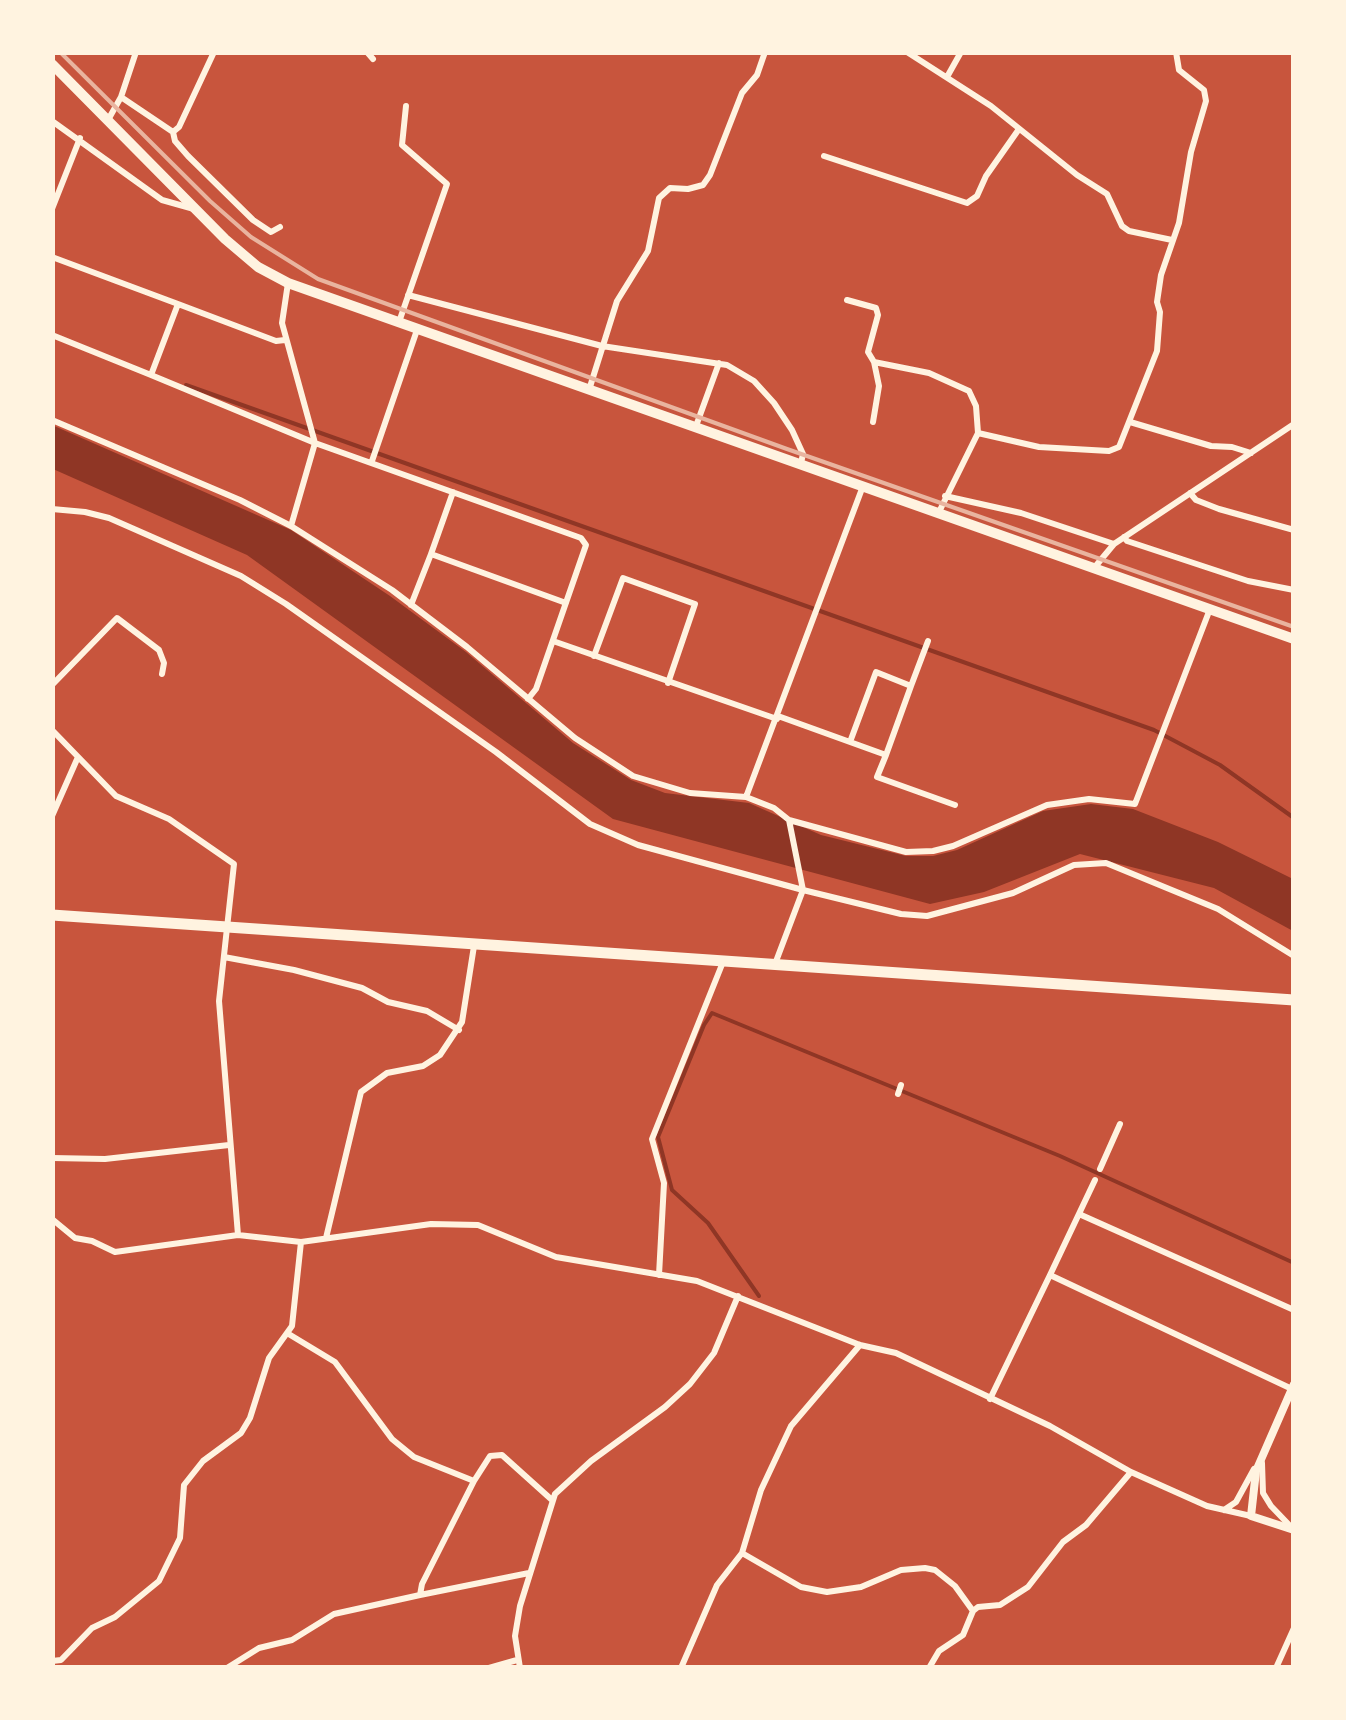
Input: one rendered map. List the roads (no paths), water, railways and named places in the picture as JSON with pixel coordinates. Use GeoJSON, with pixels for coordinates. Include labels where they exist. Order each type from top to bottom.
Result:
{"type":"FeatureCollection","features":[{"type":"Feature","properties":{"kind":"highway"},"geometry":{"type":"LineString","coordinates":[[52,914],[1294,1000]]}},
{"type":"Feature","properties":{"kind":"main road"},"geometry":{"type":"LineString","coordinates":[[52,64],[244,257],[288,283],[1294,639]]}},
{"type":"Feature","properties":{"kind":"street"},"geometry":{"type":"LineString","coordinates":[[108,120],[121,97],[136,52]]}},
{"type":"Feature","properties":{"kind":"street"},"geometry":{"type":"LineString","coordinates":[[173,132],[214,52]]}},
{"type":"Feature","properties":{"kind":"street"},"geometry":{"type":"LineString","coordinates":[[589,391],[616,301],[648,252],[659,198],[670,188],[703,185],[742,93],[757,74],[766,52]]}},
{"type":"Feature","properties":{"kind":"street"},"geometry":{"type":"LineString","coordinates":[[907,52],[1106,194],[1122,226],[1129,231],[1172,240]]}},
{"type":"Feature","properties":{"kind":"street"},"geometry":{"type":"LineString","coordinates":[[947,77],[961,52]]}},
{"type":"Feature","properties":{"kind":"street"},"geometry":{"type":"LineString","coordinates":[[978,433],[1040,448],[1109,451],[1119,447],[1157,351],[1160,312],[1156,302],[1161,275],[1179,224],[1187,170],[1206,94],[1180,70],[1176,52]]}},
{"type":"Feature","properties":{"kind":"street"},"geometry":{"type":"LineString","coordinates":[[121,97],[173,132],[175,141],[188,156],[253,220],[271,232],[280,227]]}},
{"type":"Feature","properties":{"kind":"street"},"geometry":{"type":"LineString","coordinates":[[398,323],[448,184],[402,145],[406,106]]}},
{"type":"Feature","properties":{"kind":"street"},"geometry":{"type":"LineString","coordinates":[[52,121],[162,200],[196,209]]}},
{"type":"Feature","properties":{"kind":"street"},"geometry":{"type":"LineString","coordinates":[[824,156],[967,203],[977,196],[1018,129]]}},
{"type":"Feature","properties":{"kind":"street"},"geometry":{"type":"LineString","coordinates":[[52,209],[80,138]]}},
{"type":"Feature","properties":{"kind":"street"},"geometry":{"type":"LineString","coordinates":[[52,257],[276,341],[285,340]]}},
{"type":"Feature","properties":{"kind":"street"},"geometry":{"type":"LineString","coordinates":[[288,283],[282,322],[285,340],[315,443],[291,526]]}},
{"type":"Feature","properties":{"kind":"street"},"geometry":{"type":"LineString","coordinates":[[408,295],[602,346],[719,362],[754,381],[774,403],[803,454],[801,465]]}},
{"type":"Feature","properties":{"kind":"street"},"geometry":{"type":"LineString","coordinates":[[847,300],[876,308],[878,315],[868,352],[879,386],[873,422]]}},
{"type":"Feature","properties":{"kind":"street"},"geometry":{"type":"LineString","coordinates":[[151,375],[178,304]]}},
{"type":"Feature","properties":{"kind":"street"},"geometry":{"type":"LineString","coordinates":[[372,461],[417,330]]}},
{"type":"Feature","properties":{"kind":"street"},"geometry":{"type":"LineString","coordinates":[[52,335],[315,443],[581,538],[586,546],[536,688],[528,698]]}},
{"type":"Feature","properties":{"kind":"street"},"geometry":{"type":"LineString","coordinates":[[696,428],[719,362]]}},
{"type":"Feature","properties":{"kind":"street"},"geometry":{"type":"LineString","coordinates":[[874,362],[930,373],[969,391],[976,406],[978,433],[938,514]]}},
{"type":"Feature","properties":{"kind":"street"},"geometry":{"type":"LineString","coordinates":[[52,420],[240,500],[291,526],[411,605],[575,738],[633,776],[690,792],[746,797],[774,808],[790,823],[906,852],[933,852],[1046,805],[1089,799],[1135,804],[1210,609]]}},
{"type":"Feature","properties":{"kind":"street"},"geometry":{"type":"LineString","coordinates":[[1130,422],[1211,446],[1251,453]]}},
{"type":"Feature","properties":{"kind":"street"},"geometry":{"type":"LineString","coordinates":[[1093,569],[1114,544],[1294,424]]}},
{"type":"Feature","properties":{"kind":"street"},"geometry":{"type":"LineString","coordinates":[[746,797],[862,486]]}},
{"type":"Feature","properties":{"kind":"street"},"geometry":{"type":"LineString","coordinates":[[411,605],[453,492]]}},
{"type":"Feature","properties":{"kind":"street"},"geometry":{"type":"LineString","coordinates":[[1190,493],[1196,500],[1219,509],[1294,530]]}},
{"type":"Feature","properties":{"kind":"street"},"geometry":{"type":"LineString","coordinates":[[946,496],[1021,513],[1114,544]]}},
{"type":"Feature","properties":{"kind":"street"},"geometry":{"type":"LineString","coordinates":[[52,510],[109,518],[241,576],[496,752],[590,824],[638,845],[803,890],[901,914],[927,916],[1013,893],[1074,864],[1106,862],[1218,909],[1294,956]]}},
{"type":"Feature","properties":{"kind":"street"},"geometry":{"type":"LineString","coordinates":[[1124,537],[1248,582],[1294,590]]}},
{"type":"Feature","properties":{"kind":"street"},"geometry":{"type":"LineString","coordinates":[[431,554],[566,603]]}},
{"type":"Feature","properties":{"kind":"street"},"geometry":{"type":"LineString","coordinates":[[594,656],[623,578],[695,604],[668,683]]}},
{"type":"Feature","properties":{"kind":"street"},"geometry":{"type":"LineString","coordinates":[[52,685],[117,618],[159,650],[164,663],[162,674]]}},
{"type":"Feature","properties":{"kind":"street"},"geometry":{"type":"LineString","coordinates":[[553,641],[886,755]]}},
{"type":"Feature","properties":{"kind":"street"},"geometry":{"type":"LineString","coordinates":[[928,641],[878,777],[956,805]]}},
{"type":"Feature","properties":{"kind":"street"},"geometry":{"type":"LineString","coordinates":[[850,742],[876,672],[911,686]]}},
{"type":"Feature","properties":{"kind":"street"},"geometry":{"type":"LineString","coordinates":[[52,730],[116,796],[169,819],[234,864],[219,1002],[238,1235]]}},
{"type":"Feature","properties":{"kind":"street"},"geometry":{"type":"LineString","coordinates":[[52,816],[78,757]]}},
{"type":"Feature","properties":{"kind":"street"},"geometry":{"type":"LineString","coordinates":[[775,964],[803,890],[790,823]]}},
{"type":"Feature","properties":{"kind":"street"},"geometry":{"type":"LineString","coordinates":[[326,1238],[361,1092],[388,1074],[432,1062],[458,1030],[464,1017],[474,946]]}},
{"type":"Feature","properties":{"kind":"street"},"geometry":{"type":"LineString","coordinates":[[224,957],[262,962],[362,988],[388,1002],[427,1011],[458,1030]]}},
{"type":"Feature","properties":{"kind":"street"},"geometry":{"type":"LineString","coordinates":[[659,1275],[664,1195],[652,1138],[724,962]]}},
{"type":"Feature","properties":{"kind":"street"},"geometry":{"type":"LineString","coordinates":[[1100,1169],[1120,1124]]}},
{"type":"Feature","properties":{"kind":"street"},"geometry":{"type":"LineString","coordinates":[[52,1158],[105,1158],[229,1145]]}},
{"type":"Feature","properties":{"kind":"street"},"geometry":{"type":"LineString","coordinates":[[990,1399],[1095,1180]]}},
{"type":"Feature","properties":{"kind":"street"},"geometry":{"type":"LineString","coordinates":[[1079,1214],[1294,1310]]}},
{"type":"Feature","properties":{"kind":"street"},"geometry":{"type":"LineString","coordinates":[[52,1219],[68,1234],[115,1252],[238,1235],[302,1242],[431,1224],[478,1225],[556,1257],[696,1282],[860,1345],[896,1352],[1050,1426],[1132,1472],[1223,1511],[1294,1529]]}},
{"type":"Feature","properties":{"kind":"street"},"geometry":{"type":"LineString","coordinates":[[57,1663],[92,1628],[160,1581],[180,1538],[184,1485],[202,1461],[241,1433],[250,1418],[269,1358],[296,1315],[302,1242]]}},
{"type":"Feature","properties":{"kind":"street"},"geometry":{"type":"LineString","coordinates":[[1050,1275],[1292,1387],[1256,1472],[1250,1516]]}},
{"type":"Feature","properties":{"kind":"street"},"geometry":{"type":"LineString","coordinates":[[489,1668],[519,1664],[515,1636],[552,1500],[564,1484],[690,1384],[714,1353],[738,1296]]}},
{"type":"Feature","properties":{"kind":"street"},"geometry":{"type":"LineString","coordinates":[[287,1333],[335,1362],[403,1449],[474,1481]]}},
{"type":"Feature","properties":{"kind":"street"},"geometry":{"type":"LineString","coordinates":[[681,1668],[716,1585],[742,1553],[766,1475],[791,1426],[860,1345]]}},
{"type":"Feature","properties":{"kind":"street"},"geometry":{"type":"LineString","coordinates":[[1223,1511],[1236,1502],[1264,1452]]}},
{"type":"Feature","properties":{"kind":"street"},"geometry":{"type":"LineString","coordinates":[[1264,1452],[1263,1493],[1294,1529]]}},
{"type":"Feature","properties":{"kind":"street"},"geometry":{"type":"LineString","coordinates":[[420,1595],[422,1584],[490,1456],[502,1455],[552,1500]]}},
{"type":"Feature","properties":{"kind":"street"},"geometry":{"type":"LineString","coordinates":[[973,1610],[1014,1600],[1028,1588],[1063,1542],[1086,1524],[1132,1472]]}},
{"type":"Feature","properties":{"kind":"street"},"geometry":{"type":"LineString","coordinates":[[742,1553],[801,1588],[826,1592],[861,1587],[901,1570],[936,1570],[955,1586],[973,1610]]}},
{"type":"Feature","properties":{"kind":"street"},"geometry":{"type":"LineString","coordinates":[[228,1668],[259,1648],[292,1640],[334,1614],[529,1574]]}},
{"type":"Feature","properties":{"kind":"street"},"geometry":{"type":"LineString","coordinates":[[929,1668],[939,1651],[963,1636],[973,1610]]}},
{"type":"Feature","properties":{"kind":"street"},"geometry":{"type":"LineString","coordinates":[[1276,1668],[1294,1628]]}},
{"type":"Feature","properties":{"kind":"waterway"},"geometry":{"type":"LineString","coordinates":[[186,385],[1154,730],[1220,765],[1294,818]]}},
{"type":"Feature","properties":{"kind":"waterway"},"geometry":{"type":"LineString","coordinates":[[759,1296],[708,1223],[672,1190],[658,1137],[712,1013],[1060,1156],[1294,1263]]}},
{"type":"Feature","properties":{"kind":"railway"},"geometry":{"type":"LineString","coordinates":[[60,52],[210,201],[251,237],[318,279],[1294,627]]}}]}
